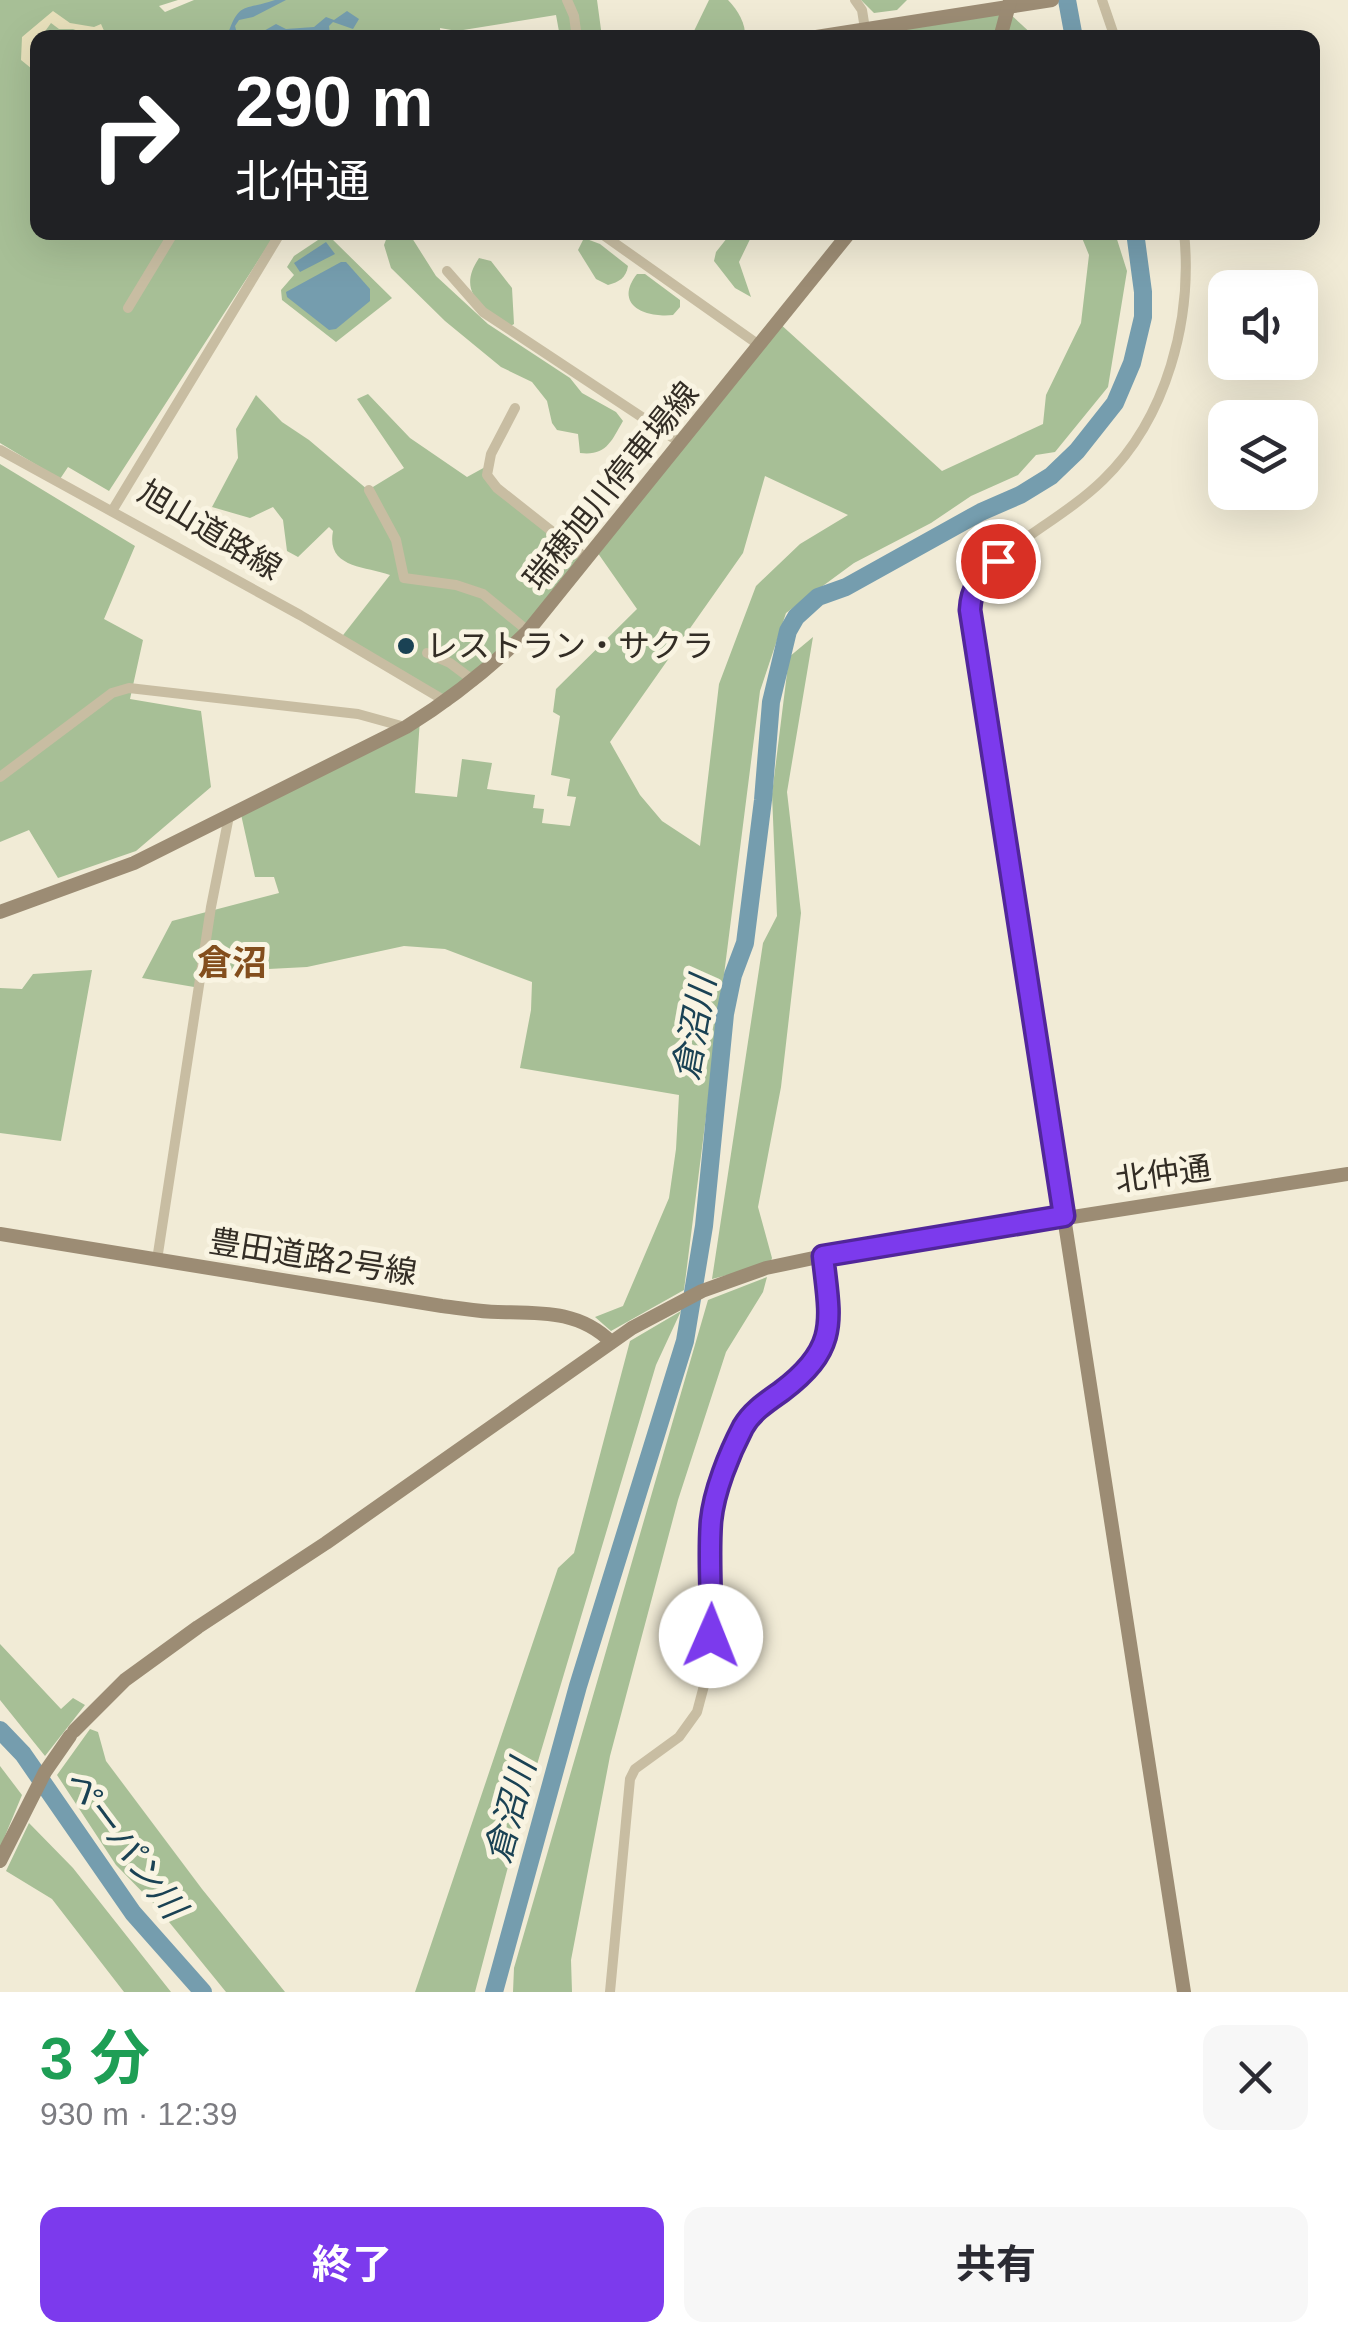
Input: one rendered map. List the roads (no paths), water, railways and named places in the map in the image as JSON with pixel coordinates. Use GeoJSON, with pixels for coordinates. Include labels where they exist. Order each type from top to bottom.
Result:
{"type":"FeatureCollection","features":[{"type":"Feature","properties":{"kind":"street"},"geometry":{"type":"LineString","coordinates":[[567,0],[576,30]]}},
{"type":"Feature","properties":{"kind":"street"},"geometry":{"type":"LineString","coordinates":[[855,0],[862,10],[865,29]]}},
{"type":"Feature","properties":{"kind":"street"},"geometry":{"type":"LineString","coordinates":[[859,30],[1010,3],[1052,0]]}},
{"type":"Feature","properties":{"kind":"street"},"geometry":{"type":"LineString","coordinates":[[1102,0],[1112,30]]}},
{"type":"Feature","properties":{"kind":"street"},"geometry":{"type":"LineString","coordinates":[[1002,30],[1010,3]]}},
{"type":"Feature","properties":{"kind":"street"},"geometry":{"type":"LineString","coordinates":[[128,308],[169,240]]}},
{"type":"Feature","properties":{"kind":"street","name":"旭山道路線"},"geometry":{"type":"LineString","coordinates":[[276,240],[112,511],[300,614],[447,702]]}},
{"type":"Feature","properties":{"kind":"street"},"geometry":{"type":"LineString","coordinates":[[610,240],[759,345]]}},
{"type":"Feature","properties":{"kind":"street","name":"瑞穂旭川停車場線"},"geometry":{"type":"LineString","coordinates":[[0,912],[134,863],[406,727],[447,702],[528,631],[844,240]]}},
{"type":"Feature","properties":{"kind":"street"},"geometry":{"type":"LineString","coordinates":[[1184,1992],[970,610],[971,595],[986,570],[1094,489],[1140,436],[1158,402],[1180,327],[1187,274],[1185,240]]}},
{"type":"Feature","properties":{"kind":"street"},"geometry":{"type":"LineString","coordinates":[[447,272],[482,312],[681,443]]}},
{"type":"Feature","properties":{"kind":"street"},"geometry":{"type":"LineString","coordinates":[[515,408],[491,454],[488,475],[497,488],[586,559]]}},
{"type":"Feature","properties":{"kind":"street"},"geometry":{"type":"LineString","coordinates":[[0,450],[112,511]]}},
{"type":"Feature","properties":{"kind":"street"},"geometry":{"type":"LineString","coordinates":[[368,490],[396,540],[404,578],[456,585],[483,594],[528,631]]}},
{"type":"Feature","properties":{"kind":"street"},"geometry":{"type":"LineString","coordinates":[[426,653],[450,663],[474,680]]}},
{"type":"Feature","properties":{"kind":"street"},"geometry":{"type":"LineString","coordinates":[[0,778],[112,693],[129,688],[358,714],[406,727]]}},
{"type":"Feature","properties":{"kind":"street"},"geometry":{"type":"LineString","coordinates":[[157,1260],[211,907],[229,816]]}},
{"type":"Feature","properties":{"kind":"street","name":"北仲通"},"geometry":{"type":"LineString","coordinates":[[0,1861],[45,1772],[72,1733],[125,1680],[198,1626],[381,1506],[611,1342],[702,1291],[751,1273],[823,1256],[1348,1174]]}},
{"type":"Feature","properties":{"kind":"street","name":"豊田道路2号線"},"geometry":{"type":"LineString","coordinates":[[0,1234],[442,1306],[565,1315],[587,1324],[611,1342]]}},
{"type":"Feature","properties":{"kind":"street"},"geometry":{"type":"LineString","coordinates":[[610,1992],[630,1779],[636,1769],[679,1737],[698,1712],[709,1667],[714,1508],[744,1425],[756,1410],[807,1368],[828,1337],[830,1319],[823,1256]]}},
{"type":"Feature","properties":{"kind":"water"},"geometry":{"type":"Polygon","coordinates":[[[286,0],[239,20],[236,30],[229,30],[239,12],[286,0]]]}},
{"type":"Feature","properties":{"kind":"water"},"geometry":{"type":"Polygon","coordinates":[[[347,11],[359,19],[353,29],[333,22],[330,30],[265,30],[276,24],[286,29],[314,27],[326,17],[334,20],[347,11]]]}},
{"type":"Feature","properties":{"kind":"water"},"geometry":{"type":"Polygon","coordinates":[[[326,242],[335,254],[300,272],[294,263],[326,242]]]}},
{"type":"Feature","properties":{"kind":"water"},"geometry":{"type":"Polygon","coordinates":[[[346,262],[370,289],[370,301],[336,329],[329,330],[287,297],[286,292],[346,262]]]}},
{"type":"Feature","properties":{"kind":"waterway","name":"倉沼川"},"geometry":{"type":"LineString","coordinates":[[1067,0],[1073,30]]}},
{"type":"Feature","properties":{"kind":"waterway","name":"倉沼川"},"geometry":{"type":"LineString","coordinates":[[494,1992],[578,1686],[685,1341],[704,1226],[725,1014],[745,943],[771,702],[788,631],[796,617],[818,597],[846,587],[981,512],[1020,495],[1051,476],[1077,451],[1115,403],[1132,363],[1143,317],[1136,240]]}},
{"type":"Feature","properties":{"kind":"waterway","name":"ペーパン川"},"geometry":{"type":"LineString","coordinates":[[0,1730],[23,1754],[133,1913],[203,1992]]}},
{"type":"Feature","properties":{"kind":"place","name":"レストラン・サクラ"},"geometry":{"type":"Point","coordinates":[406,646]}},
{"type":"Feature","properties":{"kind":"district","name":"倉沼"},"geometry":{"type":"Point","coordinates":[232,962]}}]}
